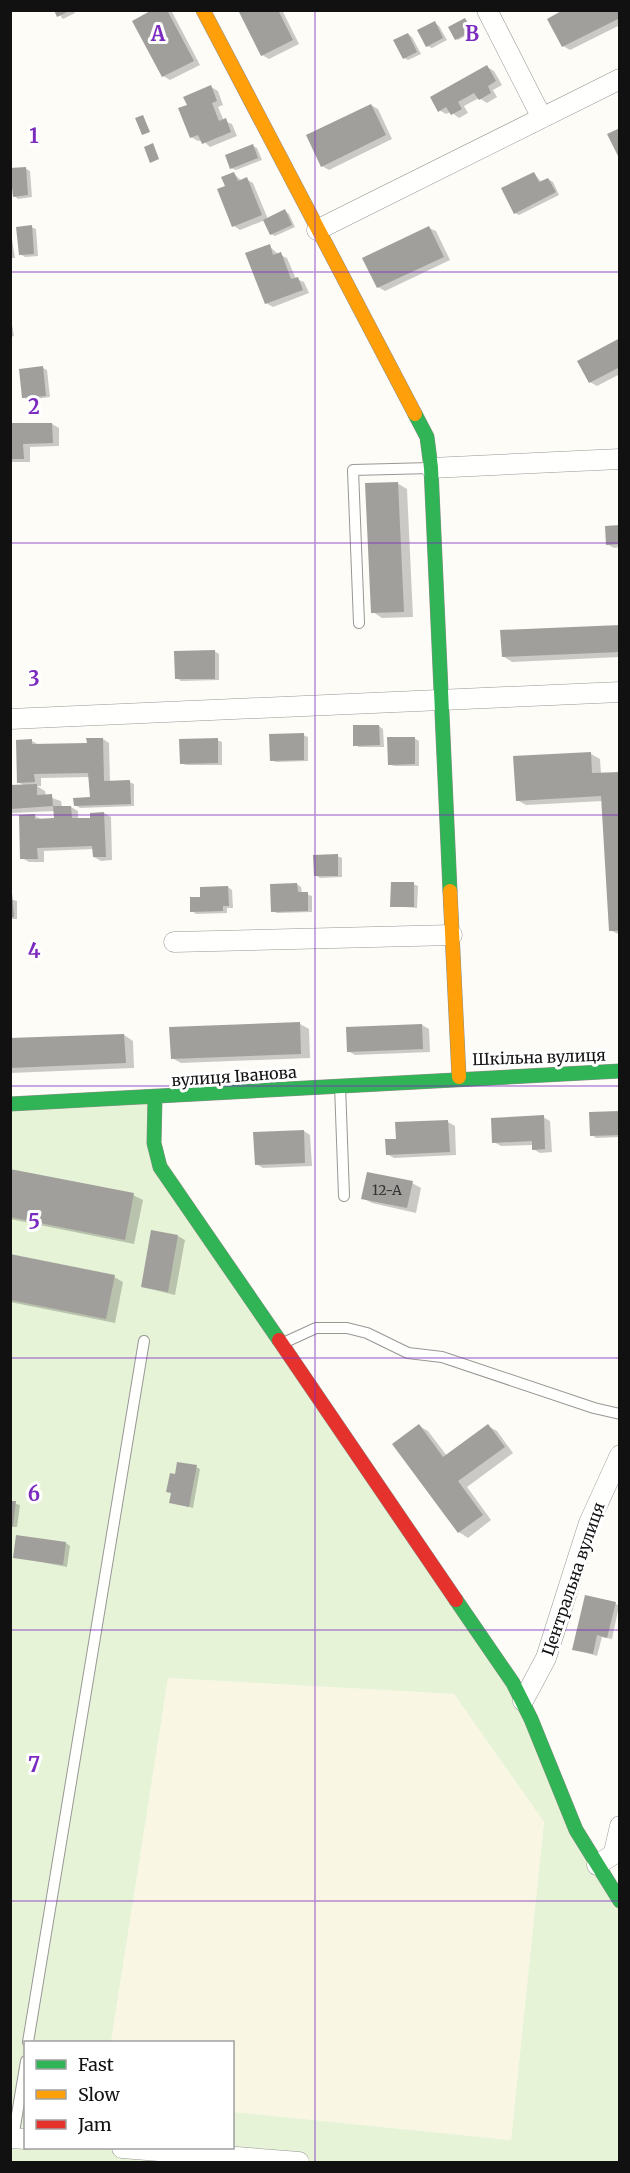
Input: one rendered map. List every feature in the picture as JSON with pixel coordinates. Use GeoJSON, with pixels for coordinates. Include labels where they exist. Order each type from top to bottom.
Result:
{"type":"FeatureCollection","features":[{"type":"Feature","properties":{"kind":"street"},"geometry":{"type":"LineString","coordinates":[[203,10],[316,230],[427,437],[431,468],[459,1077]]}},
{"type":"Feature","properties":{"kind":"street"},"geometry":{"type":"LineString","coordinates":[[487,10],[542,118]]}},
{"type":"Feature","properties":{"kind":"street"},"geometry":{"type":"LineString","coordinates":[[316,230],[620,79]]}},
{"type":"Feature","properties":{"kind":"street"},"geometry":{"type":"LineString","coordinates":[[431,468],[620,459]]}},
{"type":"Feature","properties":{"kind":"street"},"geometry":{"type":"LineString","coordinates":[[10,719],[620,692]]}},
{"type":"Feature","properties":{"kind":"street"},"geometry":{"type":"LineString","coordinates":[[174,942],[452,935]]}},
{"type":"Feature","properties":{"kind":"street","name":"Шкільна вулиця"},"geometry":{"type":"LineString","coordinates":[[459,1077],[620,1071]]}},
{"type":"Feature","properties":{"kind":"street","name":"вулиця Іванова"},"geometry":{"type":"LineString","coordinates":[[10,1104],[155,1098],[459,1077]]}},
{"type":"Feature","properties":{"kind":"street"},"geometry":{"type":"LineString","coordinates":[[155,1098],[154,1143],[160,1167],[523,1701],[577,1833],[620,1901]]}},
{"type":"Feature","properties":{"kind":"street","name":"Центральна вулиця"},"geometry":{"type":"LineString","coordinates":[[523,1701],[546,1658],[589,1523],[620,1455]]}},
{"type":"Feature","properties":{"kind":"street"},"geometry":{"type":"LineString","coordinates":[[597,1865],[617,1851],[620,1826]]}},
{"type":"Feature","properties":{"kind":"street"},"geometry":{"type":"LineString","coordinates":[[134,2149],[299,2163]]}},
{"type":"Feature","properties":{"kind":"lane"},"geometry":{"type":"LineString","coordinates":[[359,623],[353,470],[431,468]]}},
{"type":"Feature","properties":{"kind":"lane"},"geometry":{"type":"LineString","coordinates":[[340,1085],[344,1197]]}},
{"type":"Feature","properties":{"kind":"lane"},"geometry":{"type":"LineString","coordinates":[[281,1344],[316,1328],[347,1328],[367,1333],[408,1353],[442,1358],[594,1408],[620,1414]]}},
{"type":"Feature","properties":{"kind":"lane"},"geometry":{"type":"LineString","coordinates":[[28,2041],[144,1341]]}},
{"type":"Feature","properties":{"kind":"lane"},"geometry":{"type":"LineString","coordinates":[[16,2138],[24,2076]]}},
{"type":"Feature","properties":{"kind":"shaded area"},"geometry":{"type":"Polygon","coordinates":[[[168,1678],[454,1694],[544,1822],[511,2140],[234,2112],[234,2041],[111,2041],[168,1678]]]}},
{"type":"Feature","properties":{"kind":"green space"},"geometry":{"type":"Polygon","coordinates":[[[155,1098],[154,1143],[513,1683],[619,1901],[619,2162],[11,2162],[10,1104],[155,1098]],[[168,1678],[111,2041],[24,2041],[24,2149],[234,2149],[234,2112],[511,2140],[544,1822],[454,1694],[168,1678]]]}},
{"type":"Feature","properties":{"kind":"building"},"geometry":{"type":"Polygon","coordinates":[[[54,10],[71,10],[57,17],[54,10]]]}},
{"type":"Feature","properties":{"kind":"building"},"geometry":{"type":"Polygon","coordinates":[[[152,10],[167,10],[194,61],[162,77],[132,21],[152,10]]]}},
{"type":"Feature","properties":{"kind":"building"},"geometry":{"type":"Polygon","coordinates":[[[238,10],[278,10],[293,40],[261,56],[238,10]]]}},
{"type":"Feature","properties":{"kind":"building"},"geometry":{"type":"Polygon","coordinates":[[[563,10],[620,10],[620,18],[562,47],[547,19],[563,10]]]}},
{"type":"Feature","properties":{"kind":"building"},"geometry":{"type":"Polygon","coordinates":[[[465,18],[472,31],[455,40],[448,27],[465,18]]]}},
{"type":"Feature","properties":{"kind":"building"},"geometry":{"type":"Polygon","coordinates":[[[435,21],[443,38],[426,47],[417,30],[435,21]]]}},
{"type":"Feature","properties":{"kind":"building"},"geometry":{"type":"Polygon","coordinates":[[[408,33],[417,52],[403,59],[393,40],[408,33]]]}},
{"type":"Feature","properties":{"kind":"building"},"geometry":{"type":"Polygon","coordinates":[[[487,65],[496,81],[488,86],[491,93],[479,100],[474,93],[458,102],[462,109],[451,115],[446,107],[438,112],[430,97],[487,65]]]}},
{"type":"Feature","properties":{"kind":"building"},"geometry":{"type":"Polygon","coordinates":[[[211,85],[217,101],[212,103],[219,121],[226,118],[231,132],[202,144],[198,135],[190,138],[178,108],[187,105],[183,97],[211,85]]]}},
{"type":"Feature","properties":{"kind":"building"},"geometry":{"type":"Polygon","coordinates":[[[371,104],[386,135],[321,167],[306,135],[371,104]]]}},
{"type":"Feature","properties":{"kind":"building"},"geometry":{"type":"Polygon","coordinates":[[[143,115],[150,132],[142,135],[135,118],[143,115]]]}},
{"type":"Feature","properties":{"kind":"building"},"geometry":{"type":"Polygon","coordinates":[[[620,128],[620,160],[607,134],[620,128]]]}},
{"type":"Feature","properties":{"kind":"building"},"geometry":{"type":"Polygon","coordinates":[[[153,143],[159,159],[150,163],[144,147],[153,143]]]}},
{"type":"Feature","properties":{"kind":"building"},"geometry":{"type":"Polygon","coordinates":[[[253,144],[258,158],[230,169],[225,155],[253,144]]]}},
{"type":"Feature","properties":{"kind":"building"},"geometry":{"type":"Polygon","coordinates":[[[26,167],[28,195],[13,197],[10,168],[26,167]]]}},
{"type":"Feature","properties":{"kind":"building"},"geometry":{"type":"Polygon","coordinates":[[[234,172],[238,181],[247,177],[262,215],[232,227],[217,189],[225,186],[221,177],[234,172]]]}},
{"type":"Feature","properties":{"kind":"building"},"geometry":{"type":"Polygon","coordinates":[[[534,172],[539,182],[548,178],[556,192],[514,214],[501,188],[534,172]]]}},
{"type":"Feature","properties":{"kind":"building"},"geometry":{"type":"Polygon","coordinates":[[[285,209],[292,225],[270,235],[263,220],[285,209]]]}},
{"type":"Feature","properties":{"kind":"building"},"geometry":{"type":"Polygon","coordinates":[[[32,225],[34,254],[19,255],[16,227],[32,225]]]}},
{"type":"Feature","properties":{"kind":"building"},"geometry":{"type":"Polygon","coordinates":[[[429,226],[444,257],[377,288],[362,258],[429,226]]]}},
{"type":"Feature","properties":{"kind":"building"},"geometry":{"type":"Polygon","coordinates":[[[270,244],[273,255],[281,252],[291,279],[298,277],[303,290],[265,304],[245,253],[270,244]]]}},
{"type":"Feature","properties":{"kind":"building"},"geometry":{"type":"Polygon","coordinates":[[[620,338],[620,367],[589,383],[577,361],[620,338]]]}},
{"type":"Feature","properties":{"kind":"building"},"geometry":{"type":"Polygon","coordinates":[[[43,366],[46,396],[22,398],[19,369],[43,366]]]}},
{"type":"Feature","properties":{"kind":"building"},"geometry":{"type":"Polygon","coordinates":[[[10,423],[52,423],[53,443],[23,444],[24,459],[10,459],[10,423]]]}},
{"type":"Feature","properties":{"kind":"building"},"geometry":{"type":"Polygon","coordinates":[[[398,482],[404,612],[371,613],[365,483],[398,482]]]}},
{"type":"Feature","properties":{"kind":"building"},"geometry":{"type":"Polygon","coordinates":[[[620,525],[620,544],[606,545],[605,526],[620,525]]]}},
{"type":"Feature","properties":{"kind":"building"},"geometry":{"type":"Polygon","coordinates":[[[620,625],[620,652],[502,657],[500,630],[620,625]]]}},
{"type":"Feature","properties":{"kind":"building"},"geometry":{"type":"Polygon","coordinates":[[[215,650],[215,679],[175,679],[174,651],[215,650]]]}},
{"type":"Feature","properties":{"kind":"building"},"geometry":{"type":"Polygon","coordinates":[[[353,725],[379,725],[380,745],[353,746],[353,725]]]}},
{"type":"Feature","properties":{"kind":"building"},"geometry":{"type":"Polygon","coordinates":[[[304,733],[304,760],[270,761],[269,734],[304,733]]]}},
{"type":"Feature","properties":{"kind":"building"},"geometry":{"type":"Polygon","coordinates":[[[387,737],[415,737],[415,764],[388,765],[387,737]]]}},
{"type":"Feature","properties":{"kind":"building"},"geometry":{"type":"Polygon","coordinates":[[[86,738],[103,738],[104,781],[130,780],[131,804],[74,806],[73,798],[90,797],[88,773],[34,774],[35,782],[17,783],[16,740],[32,739],[32,744],[87,743],[86,738]]]}},
{"type":"Feature","properties":{"kind":"building"},"geometry":{"type":"Polygon","coordinates":[[[218,738],[218,763],[180,764],[179,739],[218,738]]]}},
{"type":"Feature","properties":{"kind":"building"},"geometry":{"type":"Polygon","coordinates":[[[591,752],[592,773],[620,772],[620,931],[609,931],[601,796],[516,801],[513,756],[591,752]]]}},
{"type":"Feature","properties":{"kind":"building"},"geometry":{"type":"Polygon","coordinates":[[[37,784],[37,795],[52,794],[53,806],[10,809],[10,785],[37,784]]]}},
{"type":"Feature","properties":{"kind":"building"},"geometry":{"type":"Polygon","coordinates":[[[53,806],[71,806],[72,818],[90,818],[90,813],[104,812],[106,857],[93,857],[92,846],[37,848],[38,859],[20,859],[19,815],[35,814],[35,819],[54,818],[53,806]]]}},
{"type":"Feature","properties":{"kind":"building"},"geometry":{"type":"Polygon","coordinates":[[[338,854],[338,876],[314,876],[313,855],[338,854]]]}},
{"type":"Feature","properties":{"kind":"building"},"geometry":{"type":"Polygon","coordinates":[[[391,882],[414,882],[414,907],[390,907],[391,882]]]}},
{"type":"Feature","properties":{"kind":"building"},"geometry":{"type":"Polygon","coordinates":[[[297,883],[298,892],[308,892],[308,911],[271,912],[270,884],[297,883]]]}},
{"type":"Feature","properties":{"kind":"building"},"geometry":{"type":"Polygon","coordinates":[[[228,886],[229,906],[223,906],[223,911],[190,912],[190,897],[200,897],[200,887],[228,886]]]}},
{"type":"Feature","properties":{"kind":"building"},"geometry":{"type":"Polygon","coordinates":[[[10,893],[12,893],[14,917],[10,917],[10,893]]]}},
{"type":"Feature","properties":{"kind":"building"},"geometry":{"type":"Polygon","coordinates":[[[300,1022],[301,1054],[171,1059],[169,1027],[300,1022]]]}},
{"type":"Feature","properties":{"kind":"building"},"geometry":{"type":"Polygon","coordinates":[[[422,1024],[423,1049],[347,1052],[346,1027],[422,1024]]]}},
{"type":"Feature","properties":{"kind":"building"},"geometry":{"type":"Polygon","coordinates":[[[124,1034],[126,1063],[10,1068],[10,1038],[124,1034]]]}},
{"type":"Feature","properties":{"kind":"building"},"geometry":{"type":"Polygon","coordinates":[[[620,1111],[620,1135],[590,1136],[589,1112],[620,1111]]]}},
{"type":"Feature","properties":{"kind":"building"},"geometry":{"type":"Polygon","coordinates":[[[544,1115],[545,1149],[532,1150],[532,1141],[492,1143],[491,1118],[544,1115]]]}},
{"type":"Feature","properties":{"kind":"building"},"geometry":{"type":"Polygon","coordinates":[[[448,1120],[450,1152],[386,1155],[385,1139],[396,1139],[395,1122],[448,1120]]]}},
{"type":"Feature","properties":{"kind":"building"},"geometry":{"type":"Polygon","coordinates":[[[304,1130],[305,1163],[255,1165],[253,1132],[304,1130]]]}},
{"type":"Feature","properties":{"kind":"building"},"geometry":{"type":"Polygon","coordinates":[[[10,1169],[134,1193],[125,1240],[10,1217],[10,1169]]]}},
{"type":"Feature","properties":{"kind":"building"},"geometry":{"type":"Polygon","coordinates":[[[367,1172],[413,1181],[407,1208],[361,1199],[367,1172]]]}},
{"type":"Feature","properties":{"kind":"building"},"geometry":{"type":"Polygon","coordinates":[[[151,1230],[178,1235],[168,1292],[141,1287],[151,1230]]]}},
{"type":"Feature","properties":{"kind":"building"},"geometry":{"type":"Polygon","coordinates":[[[10,1254],[115,1275],[106,1319],[10,1300],[10,1254]]]}},
{"type":"Feature","properties":{"kind":"building"},"geometry":{"type":"Polygon","coordinates":[[[419,1424],[443,1457],[488,1424],[505,1447],[458,1481],[483,1515],[458,1533],[392,1444],[419,1424]]]}},
{"type":"Feature","properties":{"kind":"building"},"geometry":{"type":"Polygon","coordinates":[[[177,1462],[197,1465],[189,1507],[169,1503],[171,1493],[166,1492],[170,1473],[175,1474],[177,1462]]]}},
{"type":"Feature","properties":{"kind":"building"},"geometry":{"type":"Polygon","coordinates":[[[10,1501],[16,1501],[13,1526],[10,1526],[10,1501]]]}},
{"type":"Feature","properties":{"kind":"building"},"geometry":{"type":"Polygon","coordinates":[[[16,1535],[66,1542],[63,1565],[13,1558],[16,1535]]]}},
{"type":"Feature","properties":{"kind":"building"},"geometry":{"type":"Polygon","coordinates":[[[585,1595],[616,1602],[607,1638],[597,1635],[593,1654],[572,1650],[585,1595]]]}},
{"type":"Feature","properties":{"kind":"traffic: fast"},"geometry":{"type":"LineString","coordinates":[[415,414],[427,437],[431,468],[450,891]]}},
{"type":"Feature","properties":{"kind":"traffic: fast"},"geometry":{"type":"LineString","coordinates":[[10,1104],[620,1071]]}},
{"type":"Feature","properties":{"kind":"traffic: fast"},"geometry":{"type":"LineString","coordinates":[[155,1098],[154,1143],[160,1167],[279,1340]]}},
{"type":"Feature","properties":{"kind":"traffic: fast"},"geometry":{"type":"LineString","coordinates":[[456,1600],[513,1683],[531,1719],[576,1830],[620,1901]]}},
{"type":"Feature","properties":{"kind":"traffic: slow"},"geometry":{"type":"LineString","coordinates":[[203,10],[415,414]]}},
{"type":"Feature","properties":{"kind":"traffic: slow"},"geometry":{"type":"LineString","coordinates":[[450,891],[459,1077]]}},
{"type":"Feature","properties":{"kind":"traffic: jam"},"geometry":{"type":"LineString","coordinates":[[279,1340],[456,1600]]}}]}
